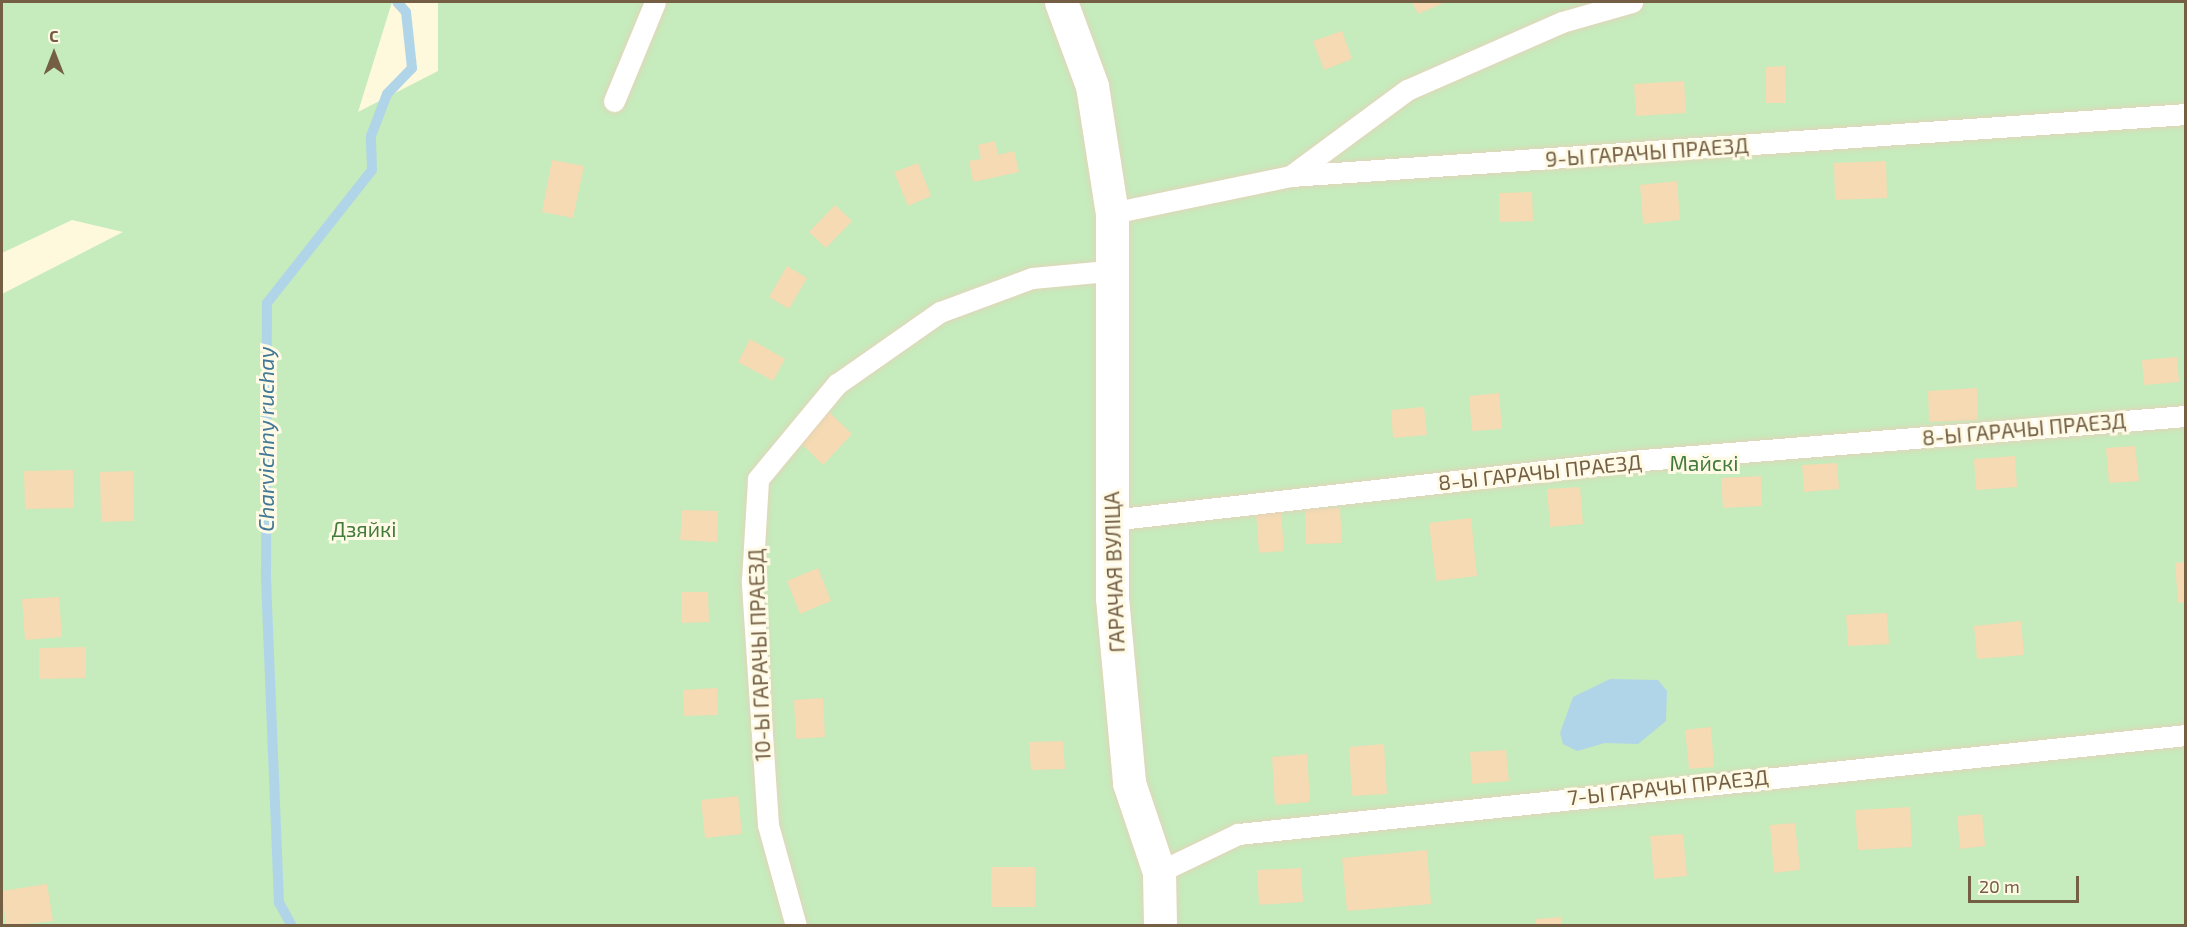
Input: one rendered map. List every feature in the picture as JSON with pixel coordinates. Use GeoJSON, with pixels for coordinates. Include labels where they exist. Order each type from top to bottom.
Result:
{"type":"FeatureCollection","features":[{"type":"Feature","properties":{"kind":"street","name":"ГАРАЧАЯ ВУЛІЦА"},"geometry":{"type":"LineString","coordinates":[[1061,2],[1092,86],[1112,213],[1108,271],[1111,520],[1129,783],[1159,872],[1160,926]]}},
{"type":"Feature","properties":{"kind":"lane"},"geometry":{"type":"LineString","coordinates":[[614,101],[655,2]]}},
{"type":"Feature","properties":{"kind":"lane"},"geometry":{"type":"LineString","coordinates":[[1291,176],[1407,90],[1562,22],[1632,2]]}},
{"type":"Feature","properties":{"kind":"lane","name":"9-Ы ГАРАЧЫ ПРАЕЗД"},"geometry":{"type":"LineString","coordinates":[[1112,213],[1291,176],[2186,114]]}},
{"type":"Feature","properties":{"kind":"lane","name":"10-Ы ГАРАЧЫ ПРАЕЗД"},"geometry":{"type":"LineString","coordinates":[[796,926],[768,825],[752,581],[758,479],[837,384],[940,312],[1032,279],[1108,271]]}},
{"type":"Feature","properties":{"kind":"lane","name":"8-Ы ГАРАЧЫ ПРАЕЗД"},"geometry":{"type":"LineString","coordinates":[[1111,520],[1631,461],[2186,416]]}},
{"type":"Feature","properties":{"kind":"lane","name":"7-Ы ГАРАЧЫ ПРАЕЗД"},"geometry":{"type":"LineString","coordinates":[[1159,872],[1238,834],[2186,735]]}},
{"type":"Feature","properties":{"kind":"green space"},"geometry":{"type":"Polygon","coordinates":[[[2,2],[392,2],[358,112],[438,71],[438,2],[2185,2],[2185,925],[2,925],[2,294],[123,232],[72,220],[2,253],[2,2]]]}},
{"type":"Feature","properties":{"kind":"water"},"geometry":{"type":"Polygon","coordinates":[[[1610,679],[1658,680],[1667,691],[1666,721],[1638,744],[1605,743],[1577,751],[1563,744],[1560,733],[1573,697],[1610,679]]]}},
{"type":"Feature","properties":{"kind":"building"},"geometry":{"type":"Polygon","coordinates":[[[1412,2],[1446,2],[1418,14],[1412,2]]]}},
{"type":"Feature","properties":{"kind":"building"},"geometry":{"type":"Polygon","coordinates":[[[1342,31],[1352,59],[1324,70],[1313,41],[1342,31]]]}},
{"type":"Feature","properties":{"kind":"building"},"geometry":{"type":"Polygon","coordinates":[[[1785,66],[1786,103],[1766,103],[1766,67],[1785,66]]]}},
{"type":"Feature","properties":{"kind":"building"},"geometry":{"type":"Polygon","coordinates":[[[1684,81],[1686,113],[1636,116],[1634,84],[1684,81]]]}},
{"type":"Feature","properties":{"kind":"building"},"geometry":{"type":"Polygon","coordinates":[[[995,141],[998,155],[1014,151],[1019,172],[973,182],[969,161],[981,159],[978,145],[995,141]]]}},
{"type":"Feature","properties":{"kind":"building"},"geometry":{"type":"Polygon","coordinates":[[[552,160],[584,166],[573,218],[542,212],[552,160]]]}},
{"type":"Feature","properties":{"kind":"building"},"geometry":{"type":"Polygon","coordinates":[[[1886,161],[1887,198],[1835,200],[1834,163],[1886,161]]]}},
{"type":"Feature","properties":{"kind":"building"},"geometry":{"type":"Polygon","coordinates":[[[918,163],[931,196],[908,206],[894,172],[918,163]]]}},
{"type":"Feature","properties":{"kind":"building"},"geometry":{"type":"Polygon","coordinates":[[[1677,181],[1680,220],[1643,224],[1640,185],[1677,181]]]}},
{"type":"Feature","properties":{"kind":"building"},"geometry":{"type":"Polygon","coordinates":[[[1532,192],[1533,221],[1499,222],[1499,193],[1532,192]]]}},
{"type":"Feature","properties":{"kind":"building"},"geometry":{"type":"Polygon","coordinates":[[[835,205],[852,221],[826,248],[809,232],[835,205]]]}},
{"type":"Feature","properties":{"kind":"building"},"geometry":{"type":"Polygon","coordinates":[[[787,266],[807,278],[789,309],[769,297],[787,266]]]}},
{"type":"Feature","properties":{"kind":"building"},"geometry":{"type":"Polygon","coordinates":[[[750,339],[785,359],[773,381],[738,362],[750,339]]]}},
{"type":"Feature","properties":{"kind":"building"},"geometry":{"type":"Polygon","coordinates":[[[2177,357],[2179,382],[2144,385],[2142,360],[2177,357]]]}},
{"type":"Feature","properties":{"kind":"building"},"geometry":{"type":"Polygon","coordinates":[[[1977,388],[1978,420],[1929,422],[1928,391],[1977,388]]]}},
{"type":"Feature","properties":{"kind":"building"},"geometry":{"type":"Polygon","coordinates":[[[1499,393],[1502,429],[1472,431],[1469,396],[1499,393]]]}},
{"type":"Feature","properties":{"kind":"building"},"geometry":{"type":"Polygon","coordinates":[[[1424,407],[1427,435],[1393,438],[1391,410],[1424,407]]]}},
{"type":"Feature","properties":{"kind":"building"},"geometry":{"type":"Polygon","coordinates":[[[829,412],[852,434],[823,465],[800,442],[829,412]]]}},
{"type":"Feature","properties":{"kind":"building"},"geometry":{"type":"Polygon","coordinates":[[[2135,446],[2139,481],[2109,483],[2106,448],[2135,446]]]}},
{"type":"Feature","properties":{"kind":"building"},"geometry":{"type":"Polygon","coordinates":[[[2015,456],[2017,487],[1976,490],[1974,459],[2015,456]]]}},
{"type":"Feature","properties":{"kind":"building"},"geometry":{"type":"Polygon","coordinates":[[[1837,463],[1839,489],[1804,492],[1802,465],[1837,463]]]}},
{"type":"Feature","properties":{"kind":"building"},"geometry":{"type":"Polygon","coordinates":[[[73,470],[74,508],[25,509],[24,471],[73,470]]]}},
{"type":"Feature","properties":{"kind":"building"},"geometry":{"type":"Polygon","coordinates":[[[133,471],[134,521],[101,522],[100,472],[133,471]]]}},
{"type":"Feature","properties":{"kind":"building"},"geometry":{"type":"Polygon","coordinates":[[[1761,476],[1762,506],[1723,508],[1721,478],[1761,476]]]}},
{"type":"Feature","properties":{"kind":"building"},"geometry":{"type":"Polygon","coordinates":[[[1580,487],[1583,524],[1550,527],[1547,489],[1580,487]]]}},
{"type":"Feature","properties":{"kind":"building"},"geometry":{"type":"Polygon","coordinates":[[[1340,508],[1342,543],[1306,544],[1305,509],[1340,508]]]}},
{"type":"Feature","properties":{"kind":"building"},"geometry":{"type":"Polygon","coordinates":[[[682,510],[718,511],[717,542],[680,540],[682,510]]]}},
{"type":"Feature","properties":{"kind":"building"},"geometry":{"type":"Polygon","coordinates":[[[1281,511],[1284,551],[1259,553],[1256,512],[1281,511]]]}},
{"type":"Feature","properties":{"kind":"building"},"geometry":{"type":"Polygon","coordinates":[[[1471,518],[1477,576],[1436,581],[1429,523],[1471,518]]]}},
{"type":"Feature","properties":{"kind":"building"},"geometry":{"type":"Polygon","coordinates":[[[2186,562],[2186,602],[2178,603],[2175,563],[2186,562]]]}},
{"type":"Feature","properties":{"kind":"building"},"geometry":{"type":"Polygon","coordinates":[[[818,568],[831,601],[800,614],[787,581],[818,568]]]}},
{"type":"Feature","properties":{"kind":"building"},"geometry":{"type":"Polygon","coordinates":[[[681,592],[708,592],[709,622],[682,623],[681,592]]]}},
{"type":"Feature","properties":{"kind":"building"},"geometry":{"type":"Polygon","coordinates":[[[59,597],[62,637],[25,640],[22,599],[59,597]]]}},
{"type":"Feature","properties":{"kind":"building"},"geometry":{"type":"Polygon","coordinates":[[[1887,613],[1889,644],[1848,646],[1846,615],[1887,613]]]}},
{"type":"Feature","properties":{"kind":"building"},"geometry":{"type":"Polygon","coordinates":[[[2021,621],[2024,655],[1977,659],[1974,626],[2021,621]]]}},
{"type":"Feature","properties":{"kind":"building"},"geometry":{"type":"Polygon","coordinates":[[[86,647],[86,678],[39,679],[39,648],[86,647]]]}},
{"type":"Feature","properties":{"kind":"building"},"geometry":{"type":"Polygon","coordinates":[[[717,688],[718,715],[684,716],[683,690],[717,688]]]}},
{"type":"Feature","properties":{"kind":"building"},"geometry":{"type":"Polygon","coordinates":[[[823,698],[825,737],[796,739],[794,700],[823,698]]]}},
{"type":"Feature","properties":{"kind":"building"},"geometry":{"type":"Polygon","coordinates":[[[1711,727],[1714,767],[1689,769],[1685,730],[1711,727]]]}},
{"type":"Feature","properties":{"kind":"building"},"geometry":{"type":"Polygon","coordinates":[[[1063,741],[1065,769],[1031,770],[1029,742],[1063,741]]]}},
{"type":"Feature","properties":{"kind":"building"},"geometry":{"type":"Polygon","coordinates":[[[1384,744],[1387,794],[1352,796],[1349,747],[1384,744]]]}},
{"type":"Feature","properties":{"kind":"building"},"geometry":{"type":"Polygon","coordinates":[[[1506,750],[1509,781],[1472,784],[1470,752],[1506,750]]]}},
{"type":"Feature","properties":{"kind":"building"},"geometry":{"type":"Polygon","coordinates":[[[1307,754],[1310,802],[1275,805],[1272,757],[1307,754]]]}},
{"type":"Feature","properties":{"kind":"building"},"geometry":{"type":"Polygon","coordinates":[[[738,796],[742,834],[705,838],[701,800],[738,796]]]}},
{"type":"Feature","properties":{"kind":"building"},"geometry":{"type":"Polygon","coordinates":[[[1910,807],[1912,847],[1858,850],[1855,810],[1910,807]]]}},
{"type":"Feature","properties":{"kind":"building"},"geometry":{"type":"Polygon","coordinates":[[[1982,814],[1985,846],[1960,849],[1957,816],[1982,814]]]}},
{"type":"Feature","properties":{"kind":"building"},"geometry":{"type":"Polygon","coordinates":[[[1795,823],[1800,870],[1774,873],[1770,825],[1795,823]]]}},
{"type":"Feature","properties":{"kind":"building"},"geometry":{"type":"Polygon","coordinates":[[[1683,834],[1687,876],[1654,879],[1650,836],[1683,834]]]}},
{"type":"Feature","properties":{"kind":"building"},"geometry":{"type":"Polygon","coordinates":[[[1427,850],[1431,904],[1347,911],[1342,858],[1427,850]]]}},
{"type":"Feature","properties":{"kind":"building"},"geometry":{"type":"Polygon","coordinates":[[[991,867],[1035,867],[1035,907],[991,907],[991,867]]]}},
{"type":"Feature","properties":{"kind":"building"},"geometry":{"type":"Polygon","coordinates":[[[1301,868],[1303,902],[1259,905],[1257,870],[1301,868]]]}},
{"type":"Feature","properties":{"kind":"building"},"geometry":{"type":"Polygon","coordinates":[[[47,884],[53,921],[6,926],[2,891],[47,884]]]}},
{"type":"Feature","properties":{"kind":"building"},"geometry":{"type":"Polygon","coordinates":[[[1561,917],[1562,926],[1536,926],[1536,919],[1561,917]]]}},
{"type":"Feature","properties":{"kind":"waterway","name":"Charvichny ruchay"},"geometry":{"type":"LineString","coordinates":[[292,926],[279,903],[266,574],[267,303],[372,170],[371,136],[387,94],[412,68],[406,12],[397,2]]}},
{"type":"Feature","properties":{"kind":"park label","name":"Майскі"},"geometry":{"type":"Point","coordinates":[1704,463]}},
{"type":"Feature","properties":{"kind":"park label","name":"Дзяйкі"},"geometry":{"type":"Point","coordinates":[364,529]}}]}
